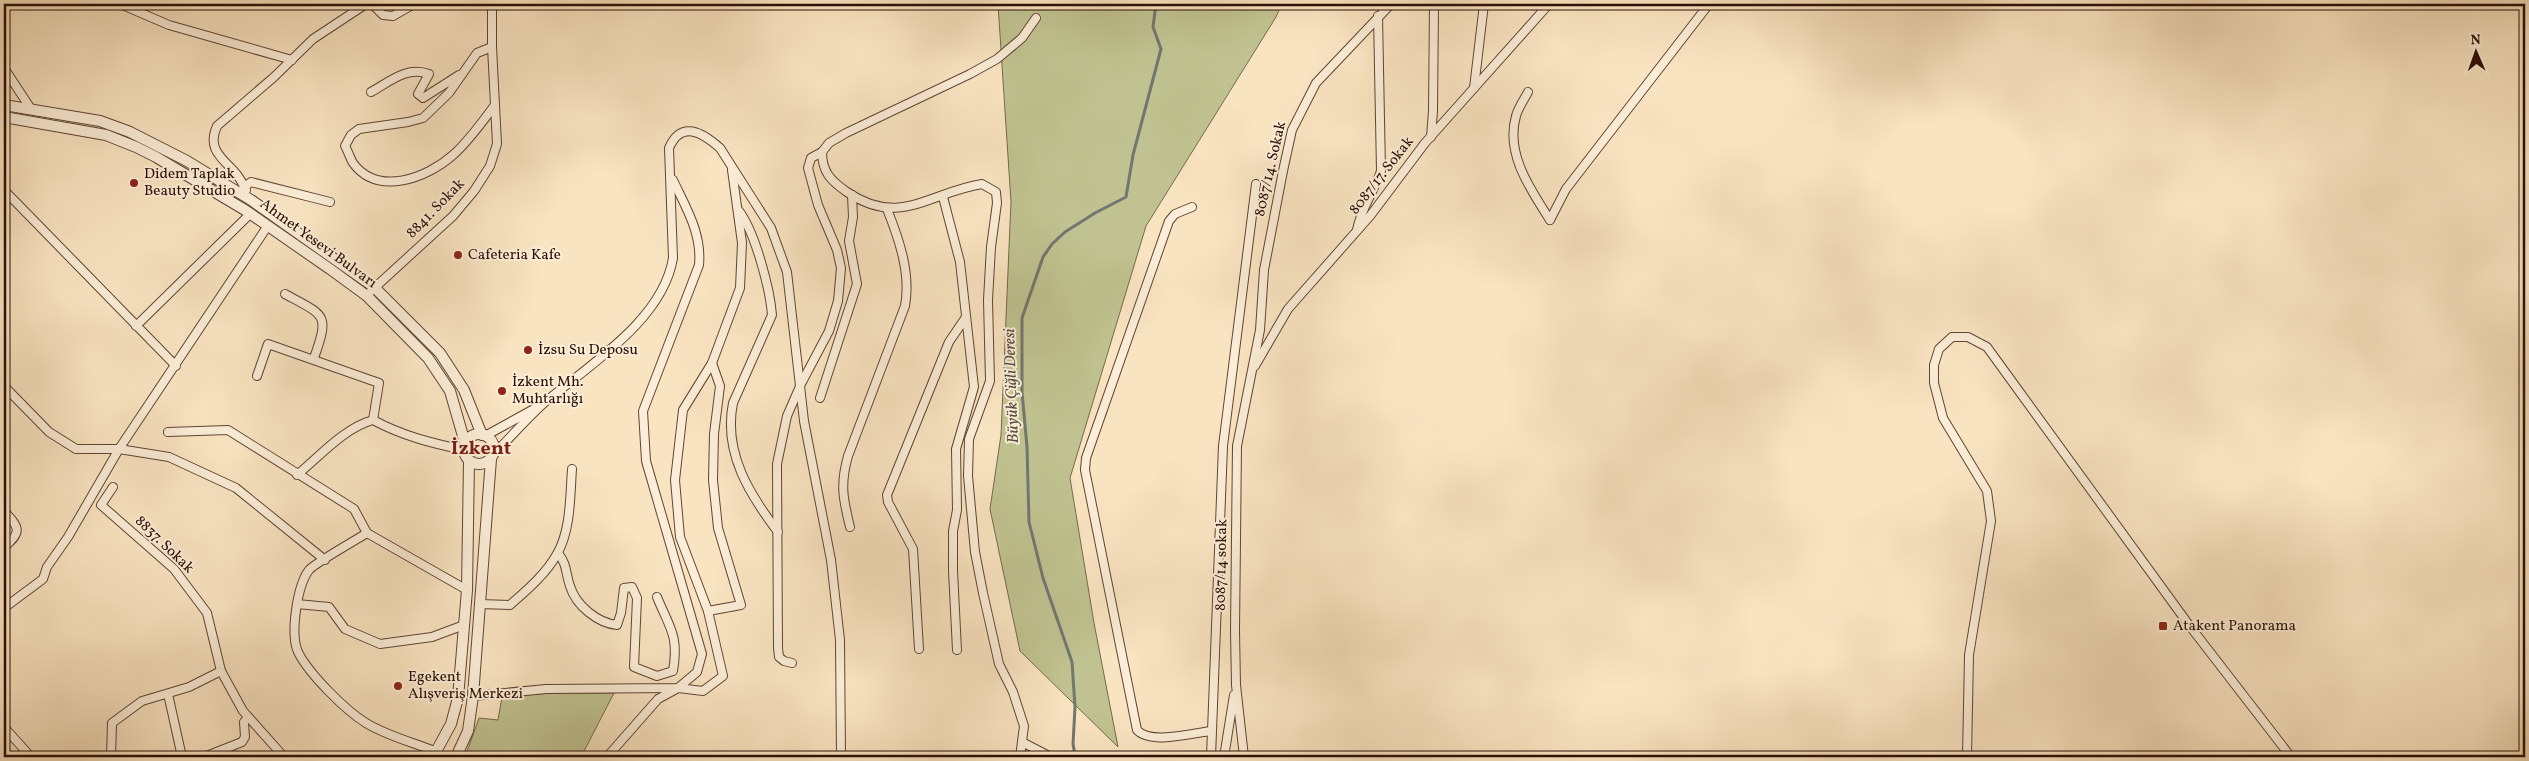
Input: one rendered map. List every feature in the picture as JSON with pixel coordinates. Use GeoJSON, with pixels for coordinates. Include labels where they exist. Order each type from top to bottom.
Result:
{"type":"FeatureCollection","features":[{"type":"Feature","properties":{"kind":"street"},"geometry":{"type":"LineString","coordinates":[[120,4],[169,25],[292,60]]}},
{"type":"Feature","properties":{"kind":"street"},"geometry":{"type":"LineString","coordinates":[[252,200],[242,180],[219,155],[213,144],[213,134],[217,126],[237,106],[327,28],[366,4]]}},
{"type":"Feature","properties":{"kind":"street"},"geometry":{"type":"LineString","coordinates":[[372,4],[383,16],[393,16],[414,4]]}},
{"type":"Feature","properties":{"kind":"street","name":"8841. Sokak"},"geometry":{"type":"LineString","coordinates":[[367,296],[374,287],[452,216],[474,190],[490,166],[497,144],[492,47],[492,4]]}},
{"type":"Feature","properties":{"kind":"street","name":"8087/14. Sokak"},"geometry":{"type":"LineString","coordinates":[[1250,374],[1260,330],[1264,270],[1292,130],[1316,83],[1391,4]]}},
{"type":"Feature","properties":{"kind":"street"},"geometry":{"type":"LineString","coordinates":[[1431,137],[1434,111],[1434,4]]}},
{"type":"Feature","properties":{"kind":"street"},"geometry":{"type":"LineString","coordinates":[[1474,88],[1484,4]]}},
{"type":"Feature","properties":{"kind":"street","name":"8087/17. Sokak"},"geometry":{"type":"LineString","coordinates":[[1250,374],[1288,309],[1357,230],[1431,137],[1549,4]]}},
{"type":"Feature","properties":{"kind":"street"},"geometry":{"type":"LineString","coordinates":[[1528,92],[1516,117],[1514,147],[1522,176],[1550,220],[1566,189],[1709,4]]}},
{"type":"Feature","properties":{"kind":"street"},"geometry":{"type":"LineString","coordinates":[[1357,230],[1363,208],[1375,189],[1380,171],[1378,16]]}},
{"type":"Feature","properties":{"kind":"street"},"geometry":{"type":"LineString","coordinates":[[792,663],[784,662],[779,657],[778,648],[777,464],[783,429],[801,384],[830,331],[839,292],[841,268],[837,250],[818,205],[808,168],[812,158],[822,152],[829,143],[846,133],[997,58],[1022,38],[1036,18]]}},
{"type":"Feature","properties":{"kind":"street"},"geometry":{"type":"LineString","coordinates":[[492,47],[478,53],[449,93],[423,118],[359,129],[351,135],[345,146],[354,164],[376,180],[405,182],[428,172],[452,156],[467,141],[496,105]]}},
{"type":"Feature","properties":{"kind":"street"},"geometry":{"type":"LineString","coordinates":[[4,68],[31,109]]}},
{"type":"Feature","properties":{"kind":"street"},"geometry":{"type":"LineString","coordinates":[[371,92],[412,70],[429,74],[418,94],[424,98],[464,72]]}},
{"type":"Feature","properties":{"kind":"street"},"geometry":{"type":"LineString","coordinates":[[4,104],[100,122],[130,132],[187,161],[252,200],[374,287],[440,353],[464,390],[483,435],[492,442],[473,696],[468,731],[456,757]]}},
{"type":"Feature","properties":{"kind":"street","name":"Ahmet Yesevi Bulvarı"},"geometry":{"type":"LineString","coordinates":[[4,117],[106,135],[156,157],[248,212],[367,296],[428,358],[450,391],[465,446]]}},
{"type":"Feature","properties":{"kind":"street"},"geometry":{"type":"LineString","coordinates":[[469,461],[483,464],[492,457],[542,404],[620,340],[664,290],[673,258],[669,148],[674,136],[687,131],[708,137],[720,148],[772,228],[787,272],[804,421],[832,570],[840,640],[840,756]]}},
{"type":"Feature","properties":{"kind":"street"},"geometry":{"type":"LineString","coordinates":[[822,152],[826,173],[834,183],[872,205],[887,208],[905,208],[982,184],[996,192],[988,300],[990,381],[970,439],[968,476],[975,552],[1000,664],[1013,692],[1024,726],[1020,757]]}},
{"type":"Feature","properties":{"kind":"street"},"geometry":{"type":"LineString","coordinates":[[473,696],[546,689],[678,688],[704,690],[723,676],[708,611],[680,537],[675,480],[683,410],[712,363],[740,288],[742,243],[732,168]]}},
{"type":"Feature","properties":{"kind":"street"},"geometry":{"type":"LineString","coordinates":[[607,757],[658,699],[678,688],[698,672],[702,654],[646,461],[643,411],[699,265],[701,250],[698,233],[671,176]]}},
{"type":"Feature","properties":{"kind":"street"},"geometry":{"type":"LineString","coordinates":[[244,187],[251,182],[330,202]]}},
{"type":"Feature","properties":{"kind":"street"},"geometry":{"type":"LineString","coordinates":[[1211,757],[1224,446],[1256,184]]}},
{"type":"Feature","properties":{"kind":"street"},"geometry":{"type":"LineString","coordinates":[[4,190],[176,366]]}},
{"type":"Feature","properties":{"kind":"street"},"geometry":{"type":"LineString","coordinates":[[820,398],[857,284],[849,240],[853,217],[852,195]]}},
{"type":"Feature","properties":{"kind":"street"},"geometry":{"type":"LineString","coordinates":[[943,197],[960,262],[972,354],[974,387],[956,449],[957,510],[953,531],[953,571],[957,650]]}},
{"type":"Feature","properties":{"kind":"street"},"geometry":{"type":"LineString","coordinates":[[136,326],[248,212],[252,200]]}},
{"type":"Feature","properties":{"kind":"street"},"geometry":{"type":"LineString","coordinates":[[1192,207],[1175,214],[1168,221],[1086,458],[1085,470],[1137,730],[1141,735],[1156,738],[1211,731]]}},
{"type":"Feature","properties":{"kind":"street"},"geometry":{"type":"LineString","coordinates":[[850,527],[841,490],[842,476],[905,306],[908,288],[887,208]]}},
{"type":"Feature","properties":{"kind":"street"},"geometry":{"type":"LineString","coordinates":[[739,210],[747,221],[754,241],[771,303],[772,315],[733,404],[732,443],[741,475],[752,497],[778,532]]}},
{"type":"Feature","properties":{"kind":"street"},"geometry":{"type":"LineString","coordinates":[[4,608],[43,579],[48,567],[68,537],[119,449],[267,227]]}},
{"type":"Feature","properties":{"kind":"street"},"geometry":{"type":"LineString","coordinates":[[285,294],[316,312],[322,320],[324,331],[314,358]]}},
{"type":"Feature","properties":{"kind":"street"},"geometry":{"type":"LineString","coordinates":[[919,648],[913,549],[888,502],[887,495],[948,342],[966,318]]}},
{"type":"Feature","properties":{"kind":"street"},"geometry":{"type":"LineString","coordinates":[[1967,757],[1969,656],[1990,521],[1987,491],[1943,418],[1934,383],[1934,365],[1939,349],[1952,337],[1968,337],[1987,347],[2189,625],[2291,757]]}},
{"type":"Feature","properties":{"kind":"street"},"geometry":{"type":"LineString","coordinates":[[258,376],[268,344],[314,358],[378,384],[373,420]]}},
{"type":"Feature","properties":{"kind":"street"},"geometry":{"type":"LineString","coordinates":[[708,611],[740,605],[718,528],[713,480],[714,434],[720,386],[712,363]]}},
{"type":"Feature","properties":{"kind":"street","name":"8087/14 sokak"},"geometry":{"type":"LineString","coordinates":[[1244,757],[1236,685],[1237,446],[1250,374]]}},
{"type":"Feature","properties":{"kind":"street"},"geometry":{"type":"LineString","coordinates":[[4,386],[49,432],[76,449],[119,449],[169,457],[236,488],[325,560]]}},
{"type":"Feature","properties":{"kind":"street"},"geometry":{"type":"LineString","coordinates":[[465,446],[474,436],[483,435],[502,428],[542,404]]}},
{"type":"Feature","properties":{"kind":"street"},"geometry":{"type":"LineString","coordinates":[[297,475],[346,434],[364,422],[373,420],[396,432],[427,442],[465,446]]}},
{"type":"Feature","properties":{"kind":"street"},"geometry":{"type":"LineString","coordinates":[[168,432],[228,430],[354,509],[367,533],[467,590]]}},
{"type":"Feature","properties":{"kind":"street"},"geometry":{"type":"LineString","coordinates":[[367,533],[309,570],[298,592],[298,651],[316,676],[345,706],[367,724],[435,755],[451,724],[458,698],[467,590],[469,461],[465,446]]}},
{"type":"Feature","properties":{"kind":"street"},"geometry":{"type":"LineString","coordinates":[[480,604],[510,605],[533,585],[558,553],[566,527],[572,469]]}},
{"type":"Feature","properties":{"kind":"street","name":"8837. Sokak"},"geometry":{"type":"LineString","coordinates":[[113,487],[100,505],[174,569],[207,613],[221,671],[248,717],[284,757]]}},
{"type":"Feature","properties":{"kind":"street"},"geometry":{"type":"LineString","coordinates":[[4,511],[16,524],[18,531],[14,539],[4,547]]}},
{"type":"Feature","properties":{"kind":"street"},"geometry":{"type":"LineString","coordinates":[[558,553],[566,564],[570,587],[596,619],[617,625],[621,613],[624,588],[632,588],[636,598],[634,666],[657,676],[673,672],[677,649],[673,632],[657,597]]}},
{"type":"Feature","properties":{"kind":"street"},"geometry":{"type":"LineString","coordinates":[[297,604],[329,607],[345,629],[380,644],[432,637],[464,625]]}},
{"type":"Feature","properties":{"kind":"street"},"geometry":{"type":"LineString","coordinates":[[111,757],[112,723],[142,700],[189,687],[221,671]]}},
{"type":"Feature","properties":{"kind":"street"},"geometry":{"type":"LineString","coordinates":[[1224,757],[1236,685]]}},
{"type":"Feature","properties":{"kind":"street"},"geometry":{"type":"LineString","coordinates":[[168,694],[182,757]]}},
{"type":"Feature","properties":{"kind":"street"},"geometry":{"type":"LineString","coordinates":[[204,757],[242,742],[245,737],[244,722],[248,717]]}},
{"type":"Feature","properties":{"kind":"street"},"geometry":{"type":"LineString","coordinates":[[4,727],[31,757]]}},
{"type":"Feature","properties":{"kind":"street"},"geometry":{"type":"LineString","coordinates":[[1022,742],[1051,757]]}},
{"type":"Feature","properties":{"kind":"green space"},"geometry":{"type":"Polygon","coordinates":[[[998,4],[1282,4],[1276,17],[1146,226],[1070,478],[1094,623],[1118,747],[1020,651],[990,509],[1001,435],[1011,202],[998,4]]]}},
{"type":"Feature","properties":{"kind":"green space"},"geometry":{"type":"Polygon","coordinates":[[[551,693],[614,693],[581,757],[465,757],[479,718],[498,720],[502,697],[551,693]]]}},
{"type":"Feature","properties":{"kind":"waterway","name":"Büyük Çiğli Deresi"},"geometry":{"type":"LineString","coordinates":[[1075,755],[1073,744],[1075,707],[1072,662],[1043,578],[1029,522],[1027,447],[1022,392],[1022,318],[1043,257],[1052,244],[1065,232],[1095,213],[1126,197],[1133,155],[1161,49],[1153,27],[1156,4]]}},
{"type":"Feature","properties":{"kind":"place","name":"Didem Taplak Beauty Studio"},"geometry":{"type":"Point","coordinates":[134,183]}},
{"type":"Feature","properties":{"kind":"place","name":"Cafeteria Kafe"},"geometry":{"type":"Point","coordinates":[458,255]}},
{"type":"Feature","properties":{"kind":"place","name":"İzsu Su Deposu"},"geometry":{"type":"Point","coordinates":[528,350]}},
{"type":"Feature","properties":{"kind":"place","name":"İzkent Mh. Muhtarlığı"},"geometry":{"type":"Point","coordinates":[502,391]}},
{"type":"Feature","properties":{"kind":"place","name":"Atakent Panorama"},"geometry":{"type":"Point","coordinates":[2163,626]}},
{"type":"Feature","properties":{"kind":"place","name":"Egekent Alışveriş Merkezi"},"geometry":{"type":"Point","coordinates":[398,686]}},
{"type":"Feature","properties":{"kind":"district","name":"İzkent"},"geometry":{"type":"Point","coordinates":[481,449]}}]}
